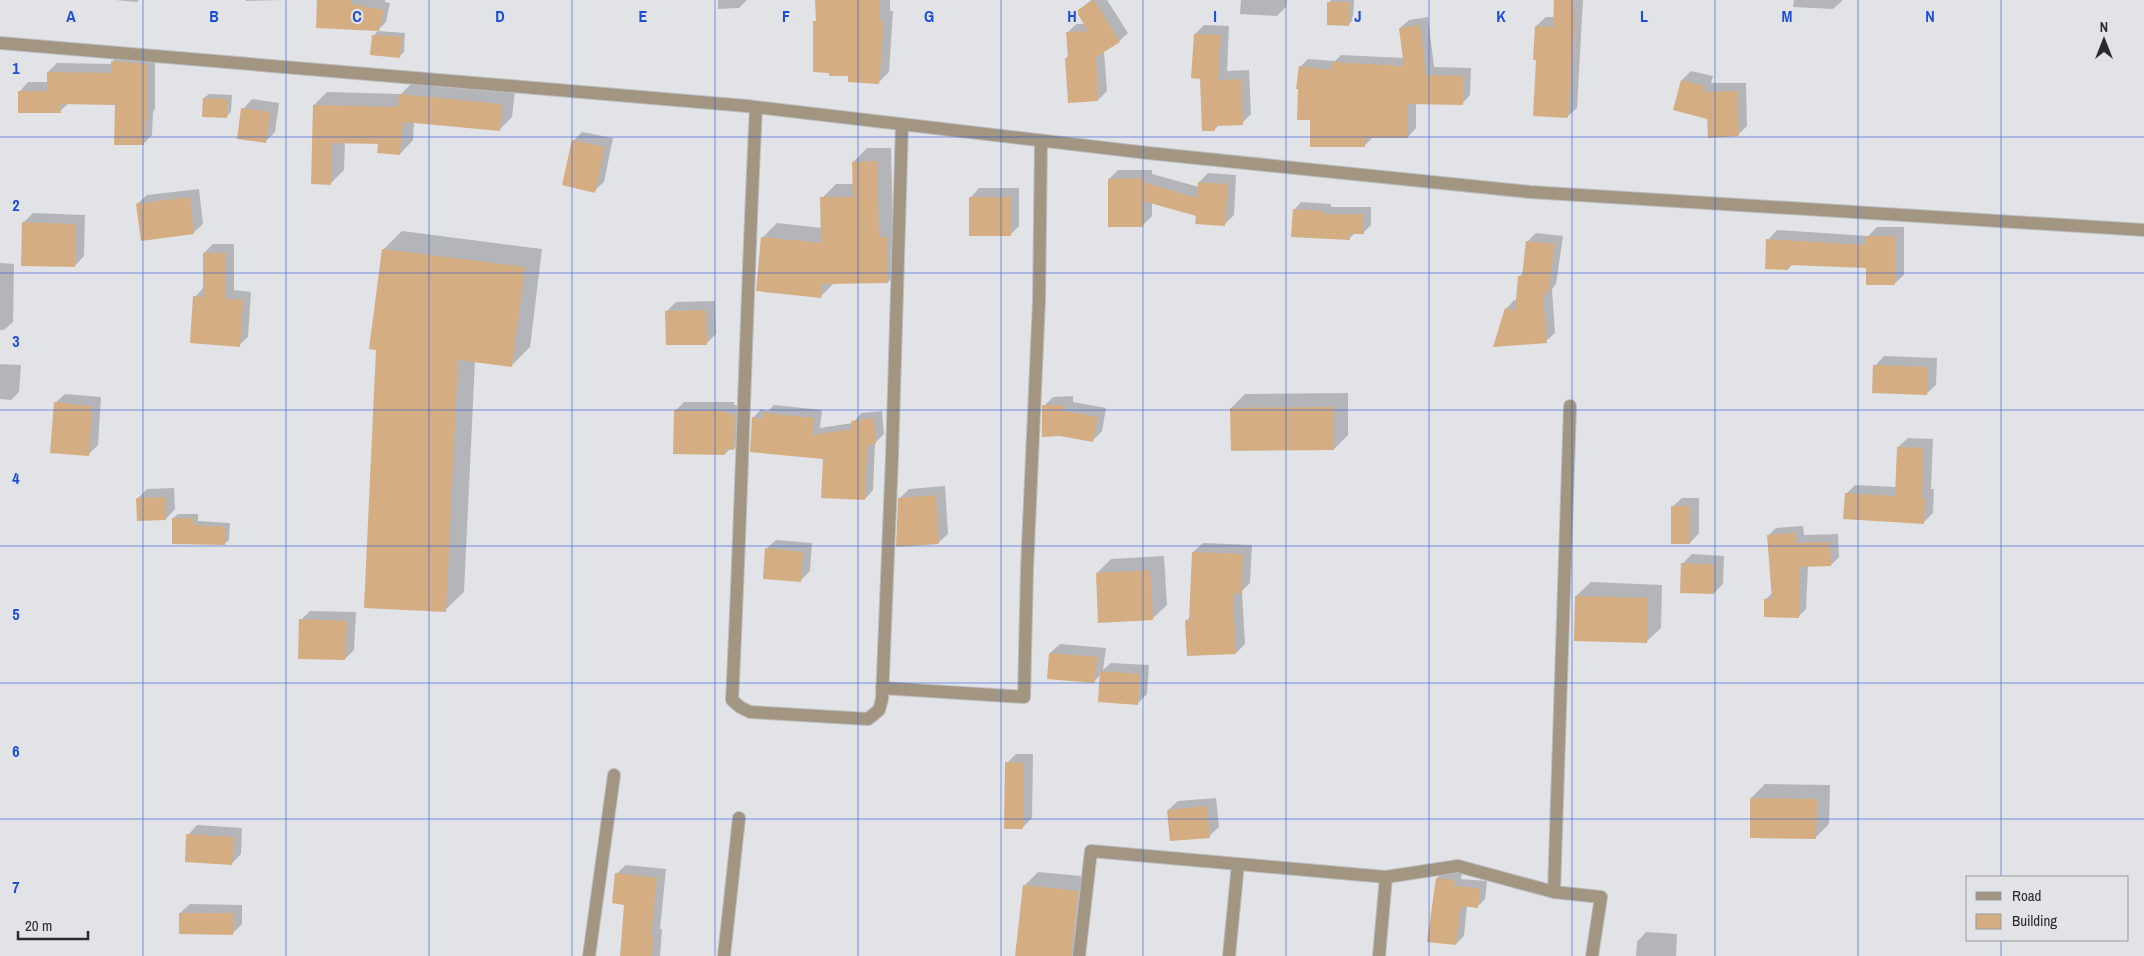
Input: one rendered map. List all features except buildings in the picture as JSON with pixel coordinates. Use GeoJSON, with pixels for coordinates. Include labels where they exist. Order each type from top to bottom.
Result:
{"type":"FeatureCollection","features":[{"type":"Feature","properties":{"kind":"street"},"geometry":{"type":"LineString","coordinates":[[0,43],[756,108],[1041,141],[1530,192],[2144,230]]}},
{"type":"Feature","properties":{"kind":"street"},"geometry":{"type":"LineString","coordinates":[[756,108],[748,277],[742,514],[732,700],[750,712],[868,719],[879,710],[882,688],[892,447],[902,124]]}},
{"type":"Feature","properties":{"kind":"street"},"geometry":{"type":"LineString","coordinates":[[882,688],[1024,697],[1027,568],[1039,301],[1041,141]]}},
{"type":"Feature","properties":{"kind":"street"},"geometry":{"type":"LineString","coordinates":[[1554,892],[1570,406]]}},
{"type":"Feature","properties":{"kind":"street"},"geometry":{"type":"LineString","coordinates":[[589,956],[614,775]]}},
{"type":"Feature","properties":{"kind":"street"},"geometry":{"type":"LineString","coordinates":[[724,956],[739,818]]}},
{"type":"Feature","properties":{"kind":"street"},"geometry":{"type":"LineString","coordinates":[[1079,956],[1090,851],[1386,877],[1458,866],[1554,892],[1600,896],[1592,956]]}},
{"type":"Feature","properties":{"kind":"street"},"geometry":{"type":"LineString","coordinates":[[1229,956],[1238,864]]}},
{"type":"Feature","properties":{"kind":"street"},"geometry":{"type":"LineString","coordinates":[[1378,956],[1386,877]]}}]}
